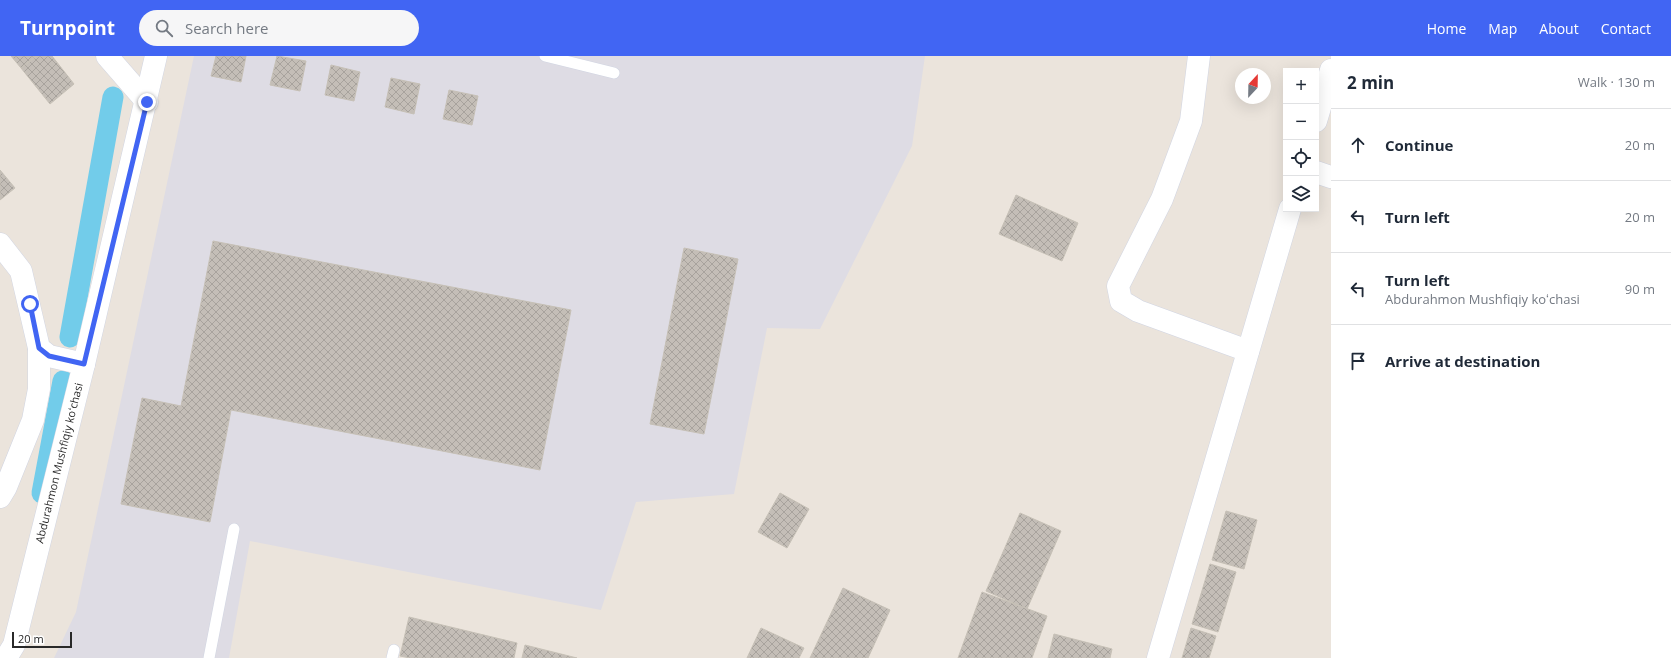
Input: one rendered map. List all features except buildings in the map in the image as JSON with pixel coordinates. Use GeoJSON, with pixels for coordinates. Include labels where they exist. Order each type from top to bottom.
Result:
{"type":"FeatureCollection","features":[{"type":"Feature","properties":{"kind":"street"},"geometry":{"type":"LineString","coordinates":[[108,56],[147,102]]}},
{"type":"Feature","properties":{"kind":"street","name":"Abdurahmon Mushfiqiy koʻchasi"},"geometry":{"type":"LineString","coordinates":[[6,658],[14,645],[84,364],[147,102],[156,56]]}},
{"type":"Feature","properties":{"kind":"street"},"geometry":{"type":"LineString","coordinates":[[1199,56],[1190,121],[1162,199],[1118,286],[1119,295],[1121,301],[1138,311],[1248,351]]}},
{"type":"Feature","properties":{"kind":"street"},"geometry":{"type":"LineString","coordinates":[[1319,111],[1331,70]]}},
{"type":"Feature","properties":{"kind":"street"},"geometry":{"type":"LineString","coordinates":[[1319,173],[1331,177]]}},
{"type":"Feature","properties":{"kind":"street"},"geometry":{"type":"LineString","coordinates":[[1158,658],[1289,212]]}},
{"type":"Feature","properties":{"kind":"street"},"geometry":{"type":"LineString","coordinates":[[0,244],[21,271],[39,348],[39,389],[32,420],[6,487],[0,497]]}},
{"type":"Feature","properties":{"kind":"street"},"geometry":{"type":"LineString","coordinates":[[39,348],[49,356],[84,364]]}},
{"type":"Feature","properties":{"kind":"lane"},"geometry":{"type":"LineString","coordinates":[[545,56],[614,73]]}},
{"type":"Feature","properties":{"kind":"lane"},"geometry":{"type":"LineString","coordinates":[[209,658],[234,529]]}},
{"type":"Feature","properties":{"kind":"shaded area"},"geometry":{"type":"Polygon","coordinates":[[[194,56],[925,56],[912,146],[820,329],[767,328],[734,494],[636,502],[601,610],[250,541],[229,658],[54,658],[76,612],[194,56]]]}},
{"type":"Feature","properties":{"kind":"waterway"},"geometry":{"type":"LineString","coordinates":[[70,337],[113,97]]}},
{"type":"Feature","properties":{"kind":"waterway"},"geometry":{"type":"LineString","coordinates":[[42,493],[63,381]]}},
{"type":"Feature","properties":{"kind":"route"},"geometry":{"type":"LineString","coordinates":[[30,304],[35,335],[39,348],[49,356],[84,364],[147,102]]}}]}
